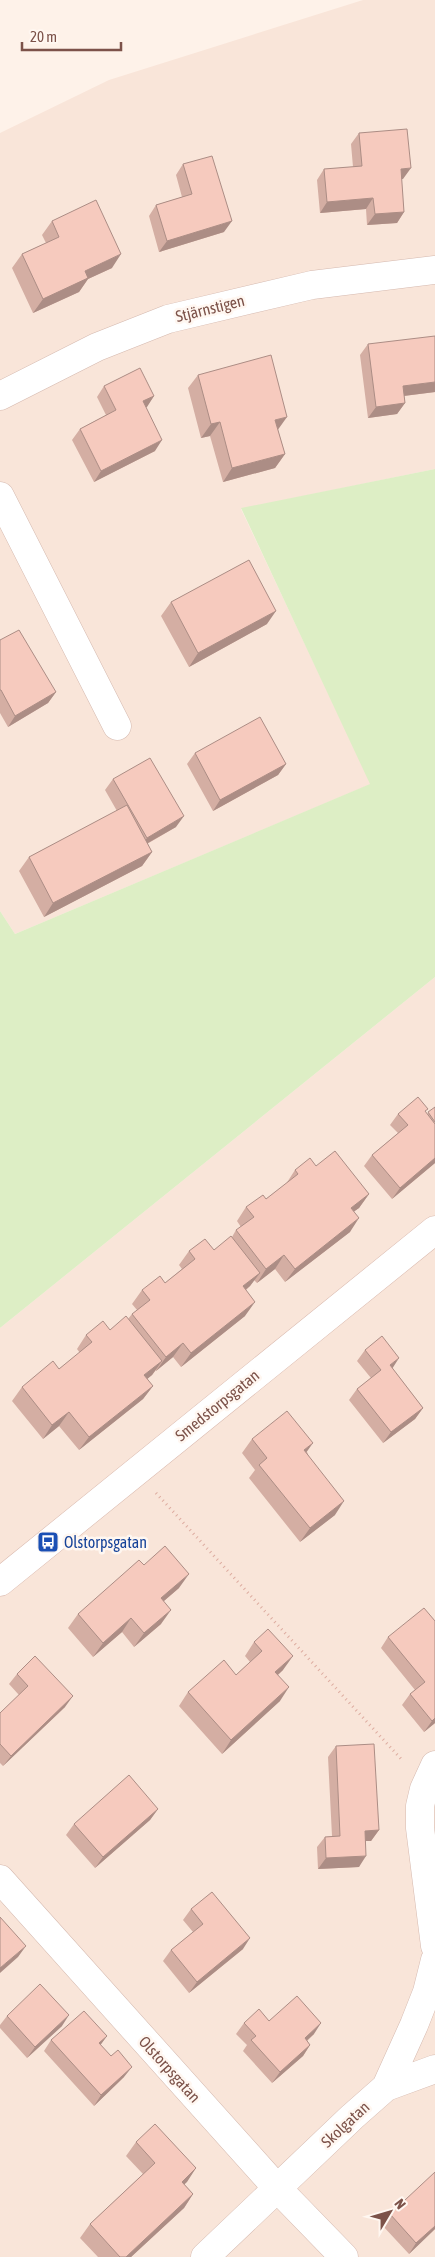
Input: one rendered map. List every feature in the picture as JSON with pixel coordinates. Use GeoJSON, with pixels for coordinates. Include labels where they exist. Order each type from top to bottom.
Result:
{"type":"FeatureCollection","features":[{"type":"Feature","properties":{"kind":"street","name":"Stjärnstigen"},"geometry":{"type":"LineString","coordinates":[[0,396],[97,347],[168,319],[312,286],[435,270]]}},
{"type":"Feature","properties":{"kind":"street"},"geometry":{"type":"LineString","coordinates":[[0,496],[117,726]]}},
{"type":"Feature","properties":{"kind":"street","name":"Smedstorpsgatan"},"geometry":{"type":"LineString","coordinates":[[0,1582],[435,1230]]}},
{"type":"Feature","properties":{"kind":"street"},"geometry":{"type":"LineString","coordinates":[[432,1771],[420,1806],[420,1828],[435,1946]]}},
{"type":"Feature","properties":{"kind":"street","name":"Olstorpsgatan"},"geometry":{"type":"LineString","coordinates":[[0,1879],[277,2188],[344,2257]]}},
{"type":"Feature","properties":{"kind":"street","name":"Skolgatan"},"geometry":{"type":"LineString","coordinates":[[205,2257],[386,2087],[418,2016],[435,1960]]}},
{"type":"Feature","properties":{"kind":"street"},"geometry":{"type":"LineString","coordinates":[[386,2087],[435,2069]]}},
{"type":"Feature","properties":{"kind":"path"},"geometry":{"type":"LineString","coordinates":[[135,1471],[408,1767],[432,1771]]}},
{"type":"Feature","properties":{"kind":"shaded area"},"geometry":{"type":"Polygon","coordinates":[[[363,0],[435,0],[435,469],[241,509],[371,784],[15,934],[0,911],[0,133],[109,80],[363,0]]]}},
{"type":"Feature","properties":{"kind":"shaded area"},"geometry":{"type":"Polygon","coordinates":[[[435,977],[435,2257],[0,2257],[0,1328],[435,977]]]}},
{"type":"Feature","properties":{"kind":"green space"},"geometry":{"type":"Polygon","coordinates":[[[435,469],[435,977],[0,1328],[0,911],[15,934],[370,784],[241,508],[435,469]]]}},
{"type":"Feature","properties":{"kind":"building"},"geometry":{"type":"Polygon","coordinates":[[[407,129],[411,168],[401,169],[404,212],[375,214],[373,198],[327,202],[324,169],[362,166],[359,133],[407,129]]]}},
{"type":"Feature","properties":{"kind":"building"},"geometry":{"type":"Polygon","coordinates":[[[212,156],[232,221],[167,241],[156,205],[192,194],[183,164],[212,156]]]}},
{"type":"Feature","properties":{"kind":"building"},"geometry":{"type":"Polygon","coordinates":[[[96,200],[121,254],[85,271],[88,278],[43,299],[22,254],[59,237],[52,221],[96,200]]]}},
{"type":"Feature","properties":{"kind":"building"},"geometry":{"type":"Polygon","coordinates":[[[435,336],[435,382],[403,386],[405,403],[376,407],[368,344],[435,336]]]}},
{"type":"Feature","properties":{"kind":"building"},"geometry":{"type":"Polygon","coordinates":[[[271,355],[287,417],[275,420],[285,454],[232,468],[220,422],[211,424],[198,375],[271,355]]]}},
{"type":"Feature","properties":{"kind":"building"},"geometry":{"type":"Polygon","coordinates":[[[140,368],[154,396],[143,401],[162,440],[101,471],[80,429],[116,410],[104,386],[140,368]]]}},
{"type":"Feature","properties":{"kind":"building"},"geometry":{"type":"Polygon","coordinates":[[[249,560],[276,611],[198,653],[171,602],[249,560]]]}},
{"type":"Feature","properties":{"kind":"building"},"geometry":{"type":"Polygon","coordinates":[[[19,630],[56,692],[15,716],[0,690],[0,640],[19,630]]]}},
{"type":"Feature","properties":{"kind":"building"},"geometry":{"type":"Polygon","coordinates":[[[260,717],[286,764],[220,800],[195,753],[260,717]]]}},
{"type":"Feature","properties":{"kind":"building"},"geometry":{"type":"Polygon","coordinates":[[[150,758],[184,816],[147,838],[113,779],[150,758]]]}},
{"type":"Feature","properties":{"kind":"building"},"geometry":{"type":"Polygon","coordinates":[[[127,805],[152,852],[53,903],[29,857],[127,805]]]}},
{"type":"Feature","properties":{"kind":"building"},"geometry":{"type":"Polygon","coordinates":[[[418,1097],[428,1109],[425,1111],[435,1124],[435,1158],[400,1188],[372,1155],[408,1125],[398,1114],[418,1097]]]}},
{"type":"Feature","properties":{"kind":"building"},"geometry":{"type":"Polygon","coordinates":[[[435,1107],[435,1122],[428,1112],[435,1107]]]}},
{"type":"Feature","properties":{"kind":"building"},"geometry":{"type":"Polygon","coordinates":[[[335,1151],[369,1194],[351,1208],[359,1218],[295,1269],[284,1255],[266,1269],[236,1230],[254,1217],[246,1207],[263,1195],[266,1199],[298,1174],[295,1170],[310,1158],[316,1166],[335,1151]]]}},
{"type":"Feature","properties":{"kind":"building"},"geometry":{"type":"Polygon","coordinates":[[[231,1236],[260,1273],[243,1286],[255,1302],[191,1353],[183,1343],[166,1357],[132,1314],[150,1300],[142,1290],[160,1276],[165,1283],[195,1259],[189,1251],[205,1239],[214,1250],[231,1236]]]}},
{"type":"Feature","properties":{"kind":"building"},"geometry":{"type":"Polygon","coordinates":[[[126,1316],[162,1361],[144,1375],[153,1386],[89,1437],[69,1412],[52,1425],[22,1387],[53,1361],[59,1369],[92,1342],[86,1335],[103,1321],[110,1330],[126,1316]]]}},
{"type":"Feature","properties":{"kind":"building"},"geometry":{"type":"Polygon","coordinates":[[[382,1336],[399,1358],[390,1365],[423,1408],[391,1432],[357,1389],[381,1370],[365,1350],[382,1336]]]}},
{"type":"Feature","properties":{"kind":"building"},"geometry":{"type":"Polygon","coordinates":[[[287,1411],[313,1443],[304,1450],[344,1501],[310,1528],[259,1465],[267,1458],[252,1439],[287,1411]]]}},
{"type":"Feature","properties":{"kind":"building"},"geometry":{"type":"Polygon","coordinates":[[[165,1546],[189,1574],[161,1598],[171,1610],[144,1633],[131,1618],[103,1643],[78,1614],[139,1560],[144,1565],[165,1546]]]}},
{"type":"Feature","properties":{"kind":"building"},"geometry":{"type":"Polygon","coordinates":[[[424,1608],[435,1621],[435,1718],[432,1721],[410,1694],[425,1682],[388,1637],[424,1608]]]}},
{"type":"Feature","properties":{"kind":"building"},"geometry":{"type":"Polygon","coordinates":[[[268,1629],[293,1656],[275,1672],[289,1687],[231,1740],[188,1692],[224,1660],[236,1675],[262,1651],[254,1642],[268,1629]]]}},
{"type":"Feature","properties":{"kind":"building"},"geometry":{"type":"Polygon","coordinates":[[[35,1656],[73,1696],[11,1756],[0,1744],[0,1713],[28,1686],[17,1674],[35,1656]]]}},
{"type":"Feature","properties":{"kind":"building"},"geometry":{"type":"Polygon","coordinates":[[[374,1744],[379,1830],[365,1831],[366,1856],[326,1858],[325,1837],[340,1836],[336,1746],[374,1744]]]}},
{"type":"Feature","properties":{"kind":"building"},"geometry":{"type":"Polygon","coordinates":[[[129,1775],[158,1809],[103,1857],[74,1824],[129,1775]]]}},
{"type":"Feature","properties":{"kind":"building"},"geometry":{"type":"Polygon","coordinates":[[[212,1892],[250,1938],[197,1982],[171,1950],[203,1924],[191,1909],[212,1892]]]}},
{"type":"Feature","properties":{"kind":"building"},"geometry":{"type":"Polygon","coordinates":[[[0,1917],[26,1946],[0,1968],[0,1917]]]}},
{"type":"Feature","properties":{"kind":"building"},"geometry":{"type":"Polygon","coordinates":[[[40,1984],[69,2015],[35,2047],[7,2016],[40,1984]]]}},
{"type":"Feature","properties":{"kind":"building"},"geometry":{"type":"Polygon","coordinates":[[[297,1996],[321,2023],[305,2038],[310,2045],[280,2072],[251,2040],[256,2036],[244,2023],[259,2009],[269,2021],[297,1996]]]}},
{"type":"Feature","properties":{"kind":"building"},"geometry":{"type":"Polygon","coordinates":[[[84,2011],[107,2036],[99,2043],[111,2056],[118,2050],[132,2067],[101,2095],[51,2040],[84,2011]]]}},
{"type":"Feature","properties":{"kind":"building"},"geometry":{"type":"Polygon","coordinates":[[[155,2124],[196,2168],[182,2182],[193,2194],[126,2257],[120,2257],[90,2224],[155,2163],[136,2142],[155,2124]]]}},
{"type":"Feature","properties":{"kind":"building"},"geometry":{"type":"Polygon","coordinates":[[[435,2172],[435,2226],[416,2243],[390,2214],[435,2172]]]}},
{"type":"Feature","properties":{"kind":"place","name":"Olstorpsgatan"},"geometry":{"type":"Point","coordinates":[48,1542]}}]}
